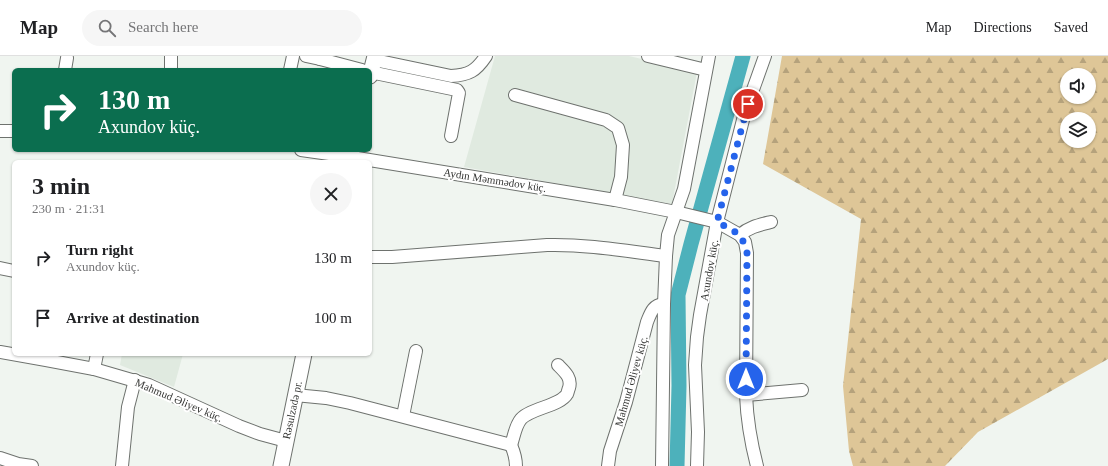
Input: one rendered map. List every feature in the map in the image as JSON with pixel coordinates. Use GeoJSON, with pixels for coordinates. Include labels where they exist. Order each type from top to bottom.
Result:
{"type":"FeatureCollection","features":[{"type":"Feature","properties":{"kind":"main road","name":"Rəsulzadə pr."},"geometry":{"type":"LineString","coordinates":[[281,466],[304,356]]}},
{"type":"Feature","properties":{"kind":"street"},"geometry":{"type":"LineString","coordinates":[[171,56],[171,68]]}},
{"type":"Feature","properties":{"kind":"street"},"geometry":{"type":"LineString","coordinates":[[290,68],[293,56]]}},
{"type":"Feature","properties":{"kind":"street"},"geometry":{"type":"LineString","coordinates":[[306,56],[321,57],[370,68]]}},
{"type":"Feature","properties":{"kind":"street"},"geometry":{"type":"LineString","coordinates":[[372,68],[461,76],[472,72],[479,66],[486,56]]}},
{"type":"Feature","properties":{"kind":"street"},"geometry":{"type":"LineString","coordinates":[[648,56],[706,70]]}},
{"type":"Feature","properties":{"kind":"street"},"geometry":{"type":"LineString","coordinates":[[662,466],[664,304],[668,235],[684,189],[709,56]]}},
{"type":"Feature","properties":{"kind":"street","name":"Axundov küç."},"geometry":{"type":"LineString","coordinates":[[697,466],[698,432],[695,365],[697,338],[713,221],[745,112],[765,56]]}},
{"type":"Feature","properties":{"kind":"street"},"geometry":{"type":"LineString","coordinates":[[372,69],[456,90],[459,93],[451,136]]}},
{"type":"Feature","properties":{"kind":"street"},"geometry":{"type":"LineString","coordinates":[[515,95],[606,120],[618,128],[623,145],[621,177],[615,200]]}},
{"type":"Feature","properties":{"kind":"street"},"geometry":{"type":"LineString","coordinates":[[0,131],[12,131]]}},
{"type":"Feature","properties":{"kind":"street","name":"Aydın Məmmədov küç."},"geometry":{"type":"LineString","coordinates":[[318,152],[351,156],[615,200],[713,221],[740,235]]}},
{"type":"Feature","properties":{"kind":"street"},"geometry":{"type":"LineString","coordinates":[[758,466],[750,438],[747,418],[747,253],[740,235],[752,226],[771,222]]}},
{"type":"Feature","properties":{"kind":"street"},"geometry":{"type":"LineString","coordinates":[[372,257],[392,257],[547,245],[580,245],[666,256]]}},
{"type":"Feature","properties":{"kind":"street"},"geometry":{"type":"LineString","coordinates":[[0,268],[12,271]]}},
{"type":"Feature","properties":{"kind":"street","name":"Mahmud Əliyev küç."},"geometry":{"type":"LineString","coordinates":[[608,466],[610,451],[626,402],[647,322],[652,310],[658,305],[664,304]]}},
{"type":"Feature","properties":{"kind":"street"},"geometry":{"type":"LineString","coordinates":[[403,416],[416,351]]}},
{"type":"Feature","properties":{"kind":"street","name":"Mahmud Əliyev küç."},"geometry":{"type":"LineString","coordinates":[[0,352],[12,354]]}},
{"type":"Feature","properties":{"kind":"street","name":"Mahmud Əliyev küç."},"geometry":{"type":"LineString","coordinates":[[23,356],[94,369],[134,380],[149,385],[239,426],[260,434],[286,441]]}},
{"type":"Feature","properties":{"kind":"street"},"geometry":{"type":"LineString","coordinates":[[94,369],[97,356]]}},
{"type":"Feature","properties":{"kind":"street"},"geometry":{"type":"LineString","coordinates":[[516,466],[511,445],[518,424],[522,418],[531,412],[560,400],[567,395],[570,384],[569,377],[558,365]]}},
{"type":"Feature","properties":{"kind":"street"},"geometry":{"type":"LineString","coordinates":[[122,466],[128,407],[134,380]]}},
{"type":"Feature","properties":{"kind":"street"},"geometry":{"type":"LineString","coordinates":[[746,395],[802,390]]}},
{"type":"Feature","properties":{"kind":"street"},"geometry":{"type":"LineString","coordinates":[[295,395],[338,400],[511,445]]}},
{"type":"Feature","properties":{"kind":"street"},"geometry":{"type":"LineString","coordinates":[[0,458],[18,464],[32,466]]}},
{"type":"Feature","properties":{"kind":"shaded area"},"geometry":{"type":"Polygon","coordinates":[[[495,56],[629,56],[697,72],[672,204],[464,167],[495,56]]]}},
{"type":"Feature","properties":{"kind":"shaded area"},"geometry":{"type":"Polygon","coordinates":[[[122,356],[182,356],[174,387],[120,365],[122,356]]]}},
{"type":"Feature","properties":{"kind":"green space"},"geometry":{"type":"Polygon","coordinates":[[[782,56],[1108,56],[1108,359],[978,432],[945,466],[853,466],[849,451],[843,386],[861,219],[763,164],[782,56]]]}},
{"type":"Feature","properties":{"kind":"waterway"},"geometry":{"type":"LineString","coordinates":[[677,466],[679,386],[678,295],[743,56]]}},
{"type":"Feature","properties":{"kind":"route"},"geometry":{"type":"LineString","coordinates":[[746,379],[747,253],[740,235],[717,222],[748,104]]}}]}
